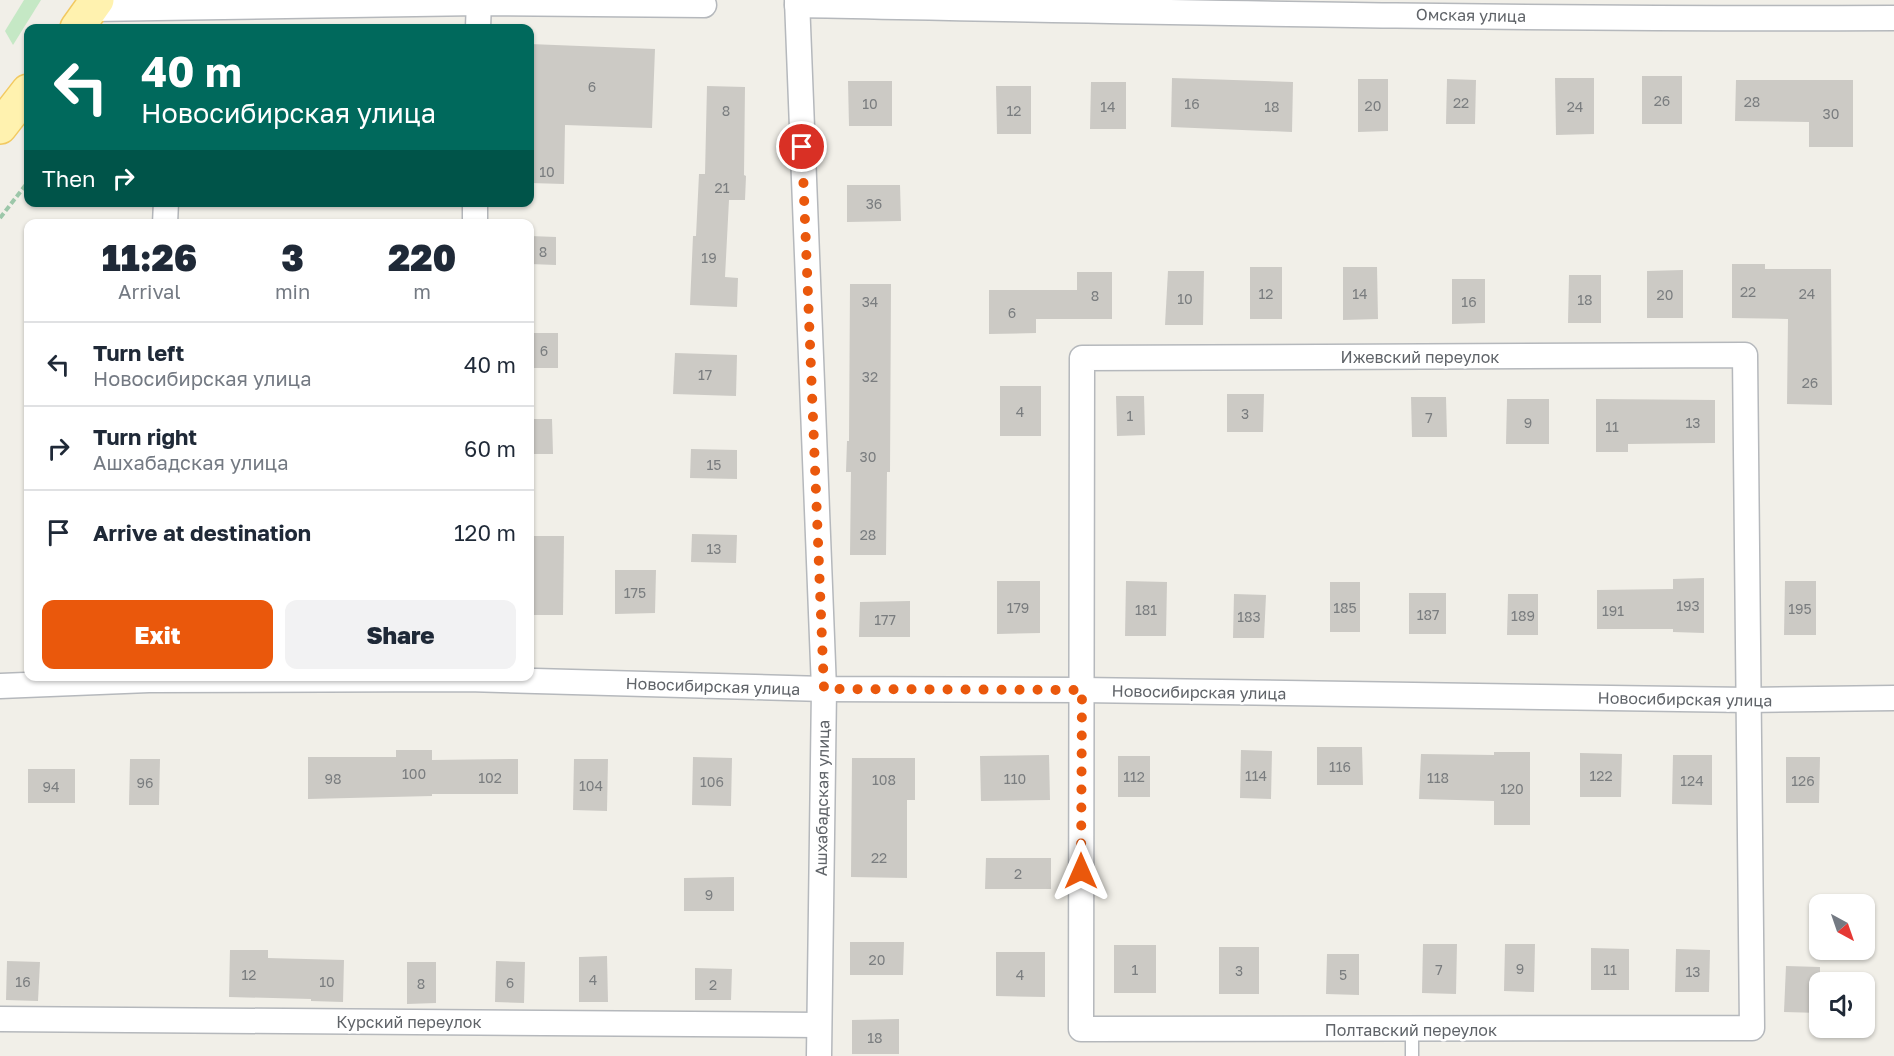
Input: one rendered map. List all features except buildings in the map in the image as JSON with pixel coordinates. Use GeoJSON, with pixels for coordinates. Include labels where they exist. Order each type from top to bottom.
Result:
{"type":"FeatureCollection","features":[{"type":"Feature","properties":{"kind":"main road"},"geometry":{"type":"LineString","coordinates":[[0,127],[24,96]]}},
{"type":"Feature","properties":{"kind":"street"},"geometry":{"type":"LineString","coordinates":[[89,13],[172,18],[479,1],[704,5]]}},
{"type":"Feature","properties":{"kind":"street"},"geometry":{"type":"LineString","coordinates":[[478,24],[479,1]]}},
{"type":"Feature","properties":{"kind":"street","name":"Омская улица"},"geometry":{"type":"LineString","coordinates":[[797,3],[1759,9],[1894,18]]}},
{"type":"Feature","properties":{"kind":"street","name":"Ашхабадская улица"},"geometry":{"type":"LineString","coordinates":[[797,3],[824,689],[819,1056]]}},
{"type":"Feature","properties":{"kind":"street","name":"Ижевский переулок"},"geometry":{"type":"LineString","coordinates":[[1082,690],[1082,358],[1745,355],[1748,700]]}},
{"type":"Feature","properties":{"kind":"street","name":"Новосибирская улица"},"geometry":{"type":"LineString","coordinates":[[534,680],[824,689],[1082,690],[1748,700],[1894,698]]}},
{"type":"Feature","properties":{"kind":"street","name":"Новосибирская улица"},"geometry":{"type":"LineString","coordinates":[[0,686],[106,681]]}},
{"type":"Feature","properties":{"kind":"street","name":"Полтавский переулок"},"geometry":{"type":"LineString","coordinates":[[1082,690],[1081,1029],[1752,1028],[1748,700]]}},
{"type":"Feature","properties":{"kind":"street","name":"Курский переулок"},"geometry":{"type":"LineString","coordinates":[[0,1019],[818,1025]]}},
{"type":"Feature","properties":{"kind":"lane"},"geometry":{"type":"LineString","coordinates":[[1412,1030],[1412,1056]]}},
{"type":"Feature","properties":{"kind":"path"},"geometry":{"type":"LineString","coordinates":[[0,218],[24,187]]}},
{"type":"Feature","properties":{"kind":"green space"},"geometry":{"type":"Polygon","coordinates":[[[24,0],[41,0],[13,45],[5,31],[24,0]]]}},
{"type":"Feature","properties":{"kind":"route"},"geometry":{"type":"LineString","coordinates":[[802,147],[824,689],[1082,690],[1081,871]]}}]}
